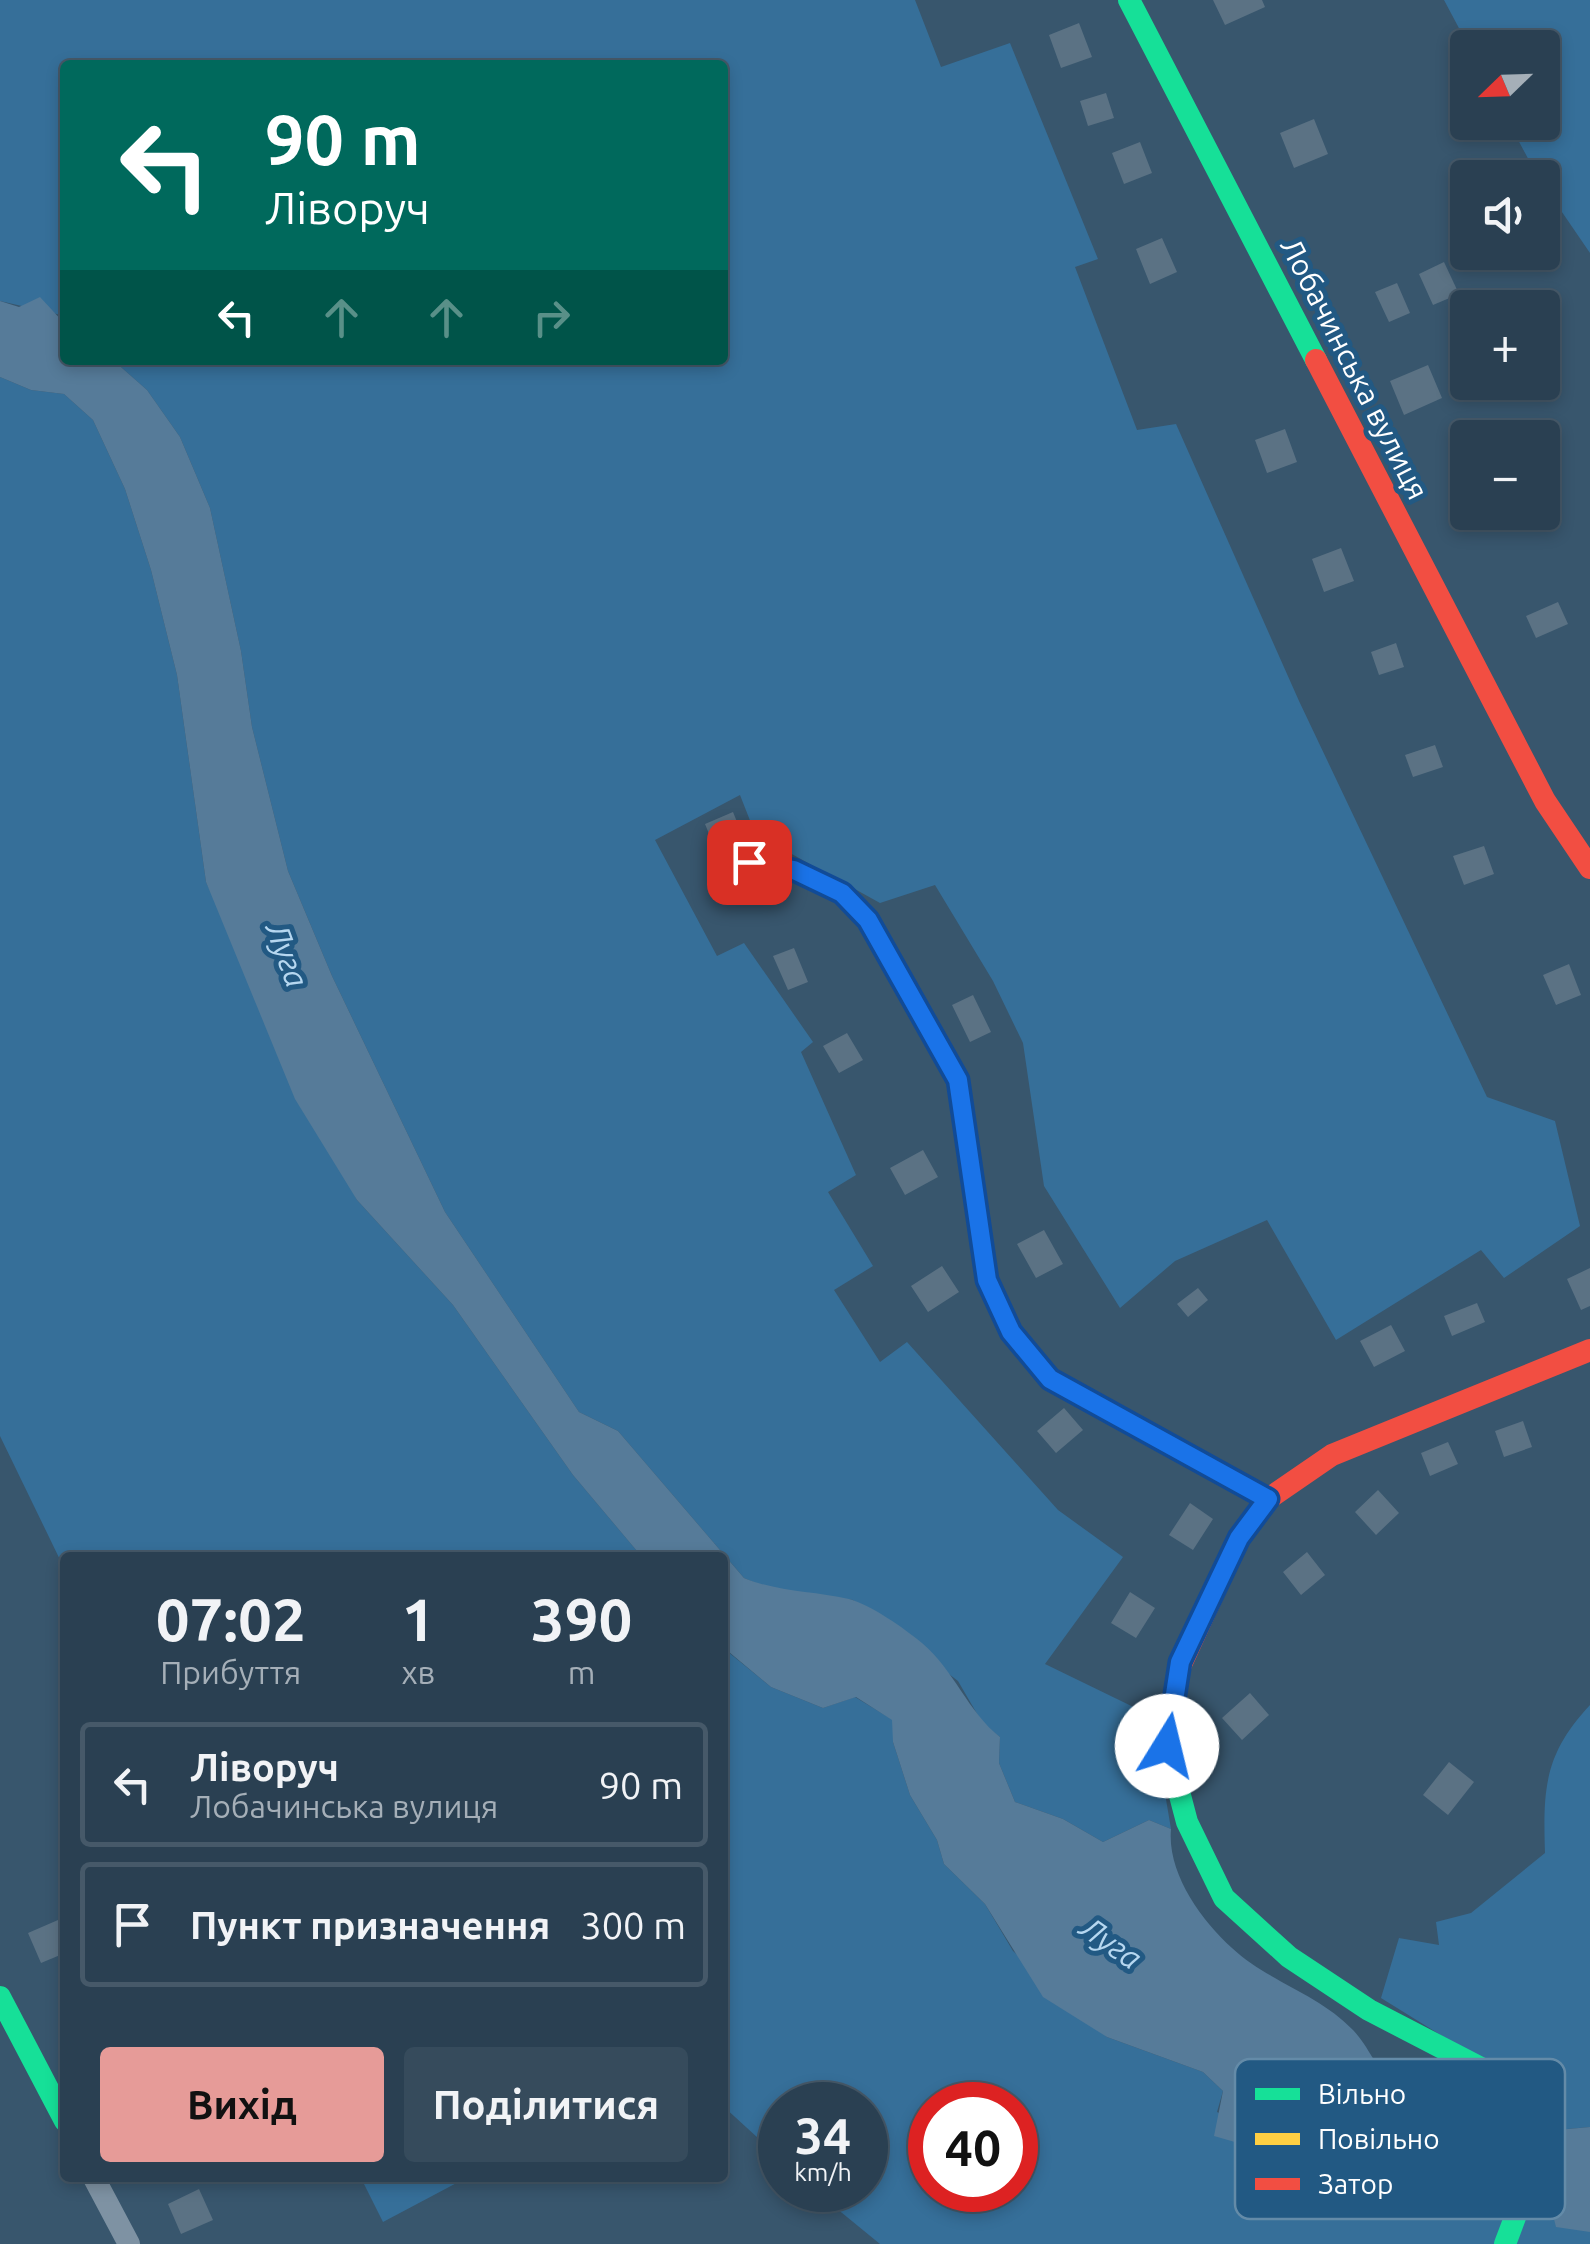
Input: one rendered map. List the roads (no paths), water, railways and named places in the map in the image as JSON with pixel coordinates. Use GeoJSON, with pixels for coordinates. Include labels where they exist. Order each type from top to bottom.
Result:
{"type":"FeatureCollection","features":[{"type":"Feature","properties":{"kind":"street","name":"Лобачинська вулиця"},"geometry":{"type":"LineString","coordinates":[[1129,0],[1545,801],[1590,868]]}},
{"type":"Feature","properties":{"kind":"street"},"geometry":{"type":"LineString","coordinates":[[749,862],[794,870],[842,893],[868,920],[958,1080],[987,1280],[1011,1332],[1050,1379],[1268,1499]]}},
{"type":"Feature","properties":{"kind":"street"},"geometry":{"type":"LineString","coordinates":[[1464,2059],[1369,2010],[1289,1957],[1224,1898],[1187,1822],[1167,1746],[1180,1662],[1239,1538],[1268,1499],[1332,1455],[1440,1407],[1590,1350]]}},
{"type":"Feature","properties":{"kind":"street"},"geometry":{"type":"LineString","coordinates":[[0,1996],[60,2111]]}},
{"type":"Feature","properties":{"kind":"street"},"geometry":{"type":"LineString","coordinates":[[96,2182],[129,2244]]}},
{"type":"Feature","properties":{"kind":"street"},"geometry":{"type":"LineString","coordinates":[[1505,2244],[1515,2219]]}},
{"type":"Feature","properties":{"kind":"water","name":"Луга"},"geometry":{"type":"Polygon","coordinates":[[[40,297],[60,319],[60,365],[119,365],[147,390],[180,437],[210,508],[241,651],[252,727],[288,871],[332,976],[445,1212],[579,1412],[618,1431],[722,1552],[638,1552],[573,1475],[453,1305],[357,1200],[295,1099],[206,882],[177,675],[151,570],[125,489],[93,420],[64,394],[31,390],[0,377],[0,301],[19,307],[40,297]]]}},
{"type":"Feature","properties":{"kind":"water","name":"Луга"},"geometry":{"type":"Polygon","coordinates":[[[728,1559],[744,1578],[858,1602],[922,1643],[1000,1737],[999,1763],[1015,1802],[1063,1819],[1103,1842],[1149,1820],[1171,1829],[1174,1862],[1180,1878],[1208,1923],[1246,1960],[1339,2017],[1373,2059],[1235,2059],[1235,2142],[1214,2136],[1223,2091],[1203,2072],[1107,2037],[1043,1997],[985,1904],[944,1864],[937,1840],[910,1795],[893,1742],[892,1720],[856,1697],[823,1708],[771,1687],[728,1651],[728,1559]]]}},
{"type":"Feature","properties":{"kind":"water"},"geometry":{"type":"Polygon","coordinates":[[[1590,2127],[1590,2232],[1556,2227],[1554,2219],[1565,2219],[1565,2129],[1590,2127]]]}}]}
